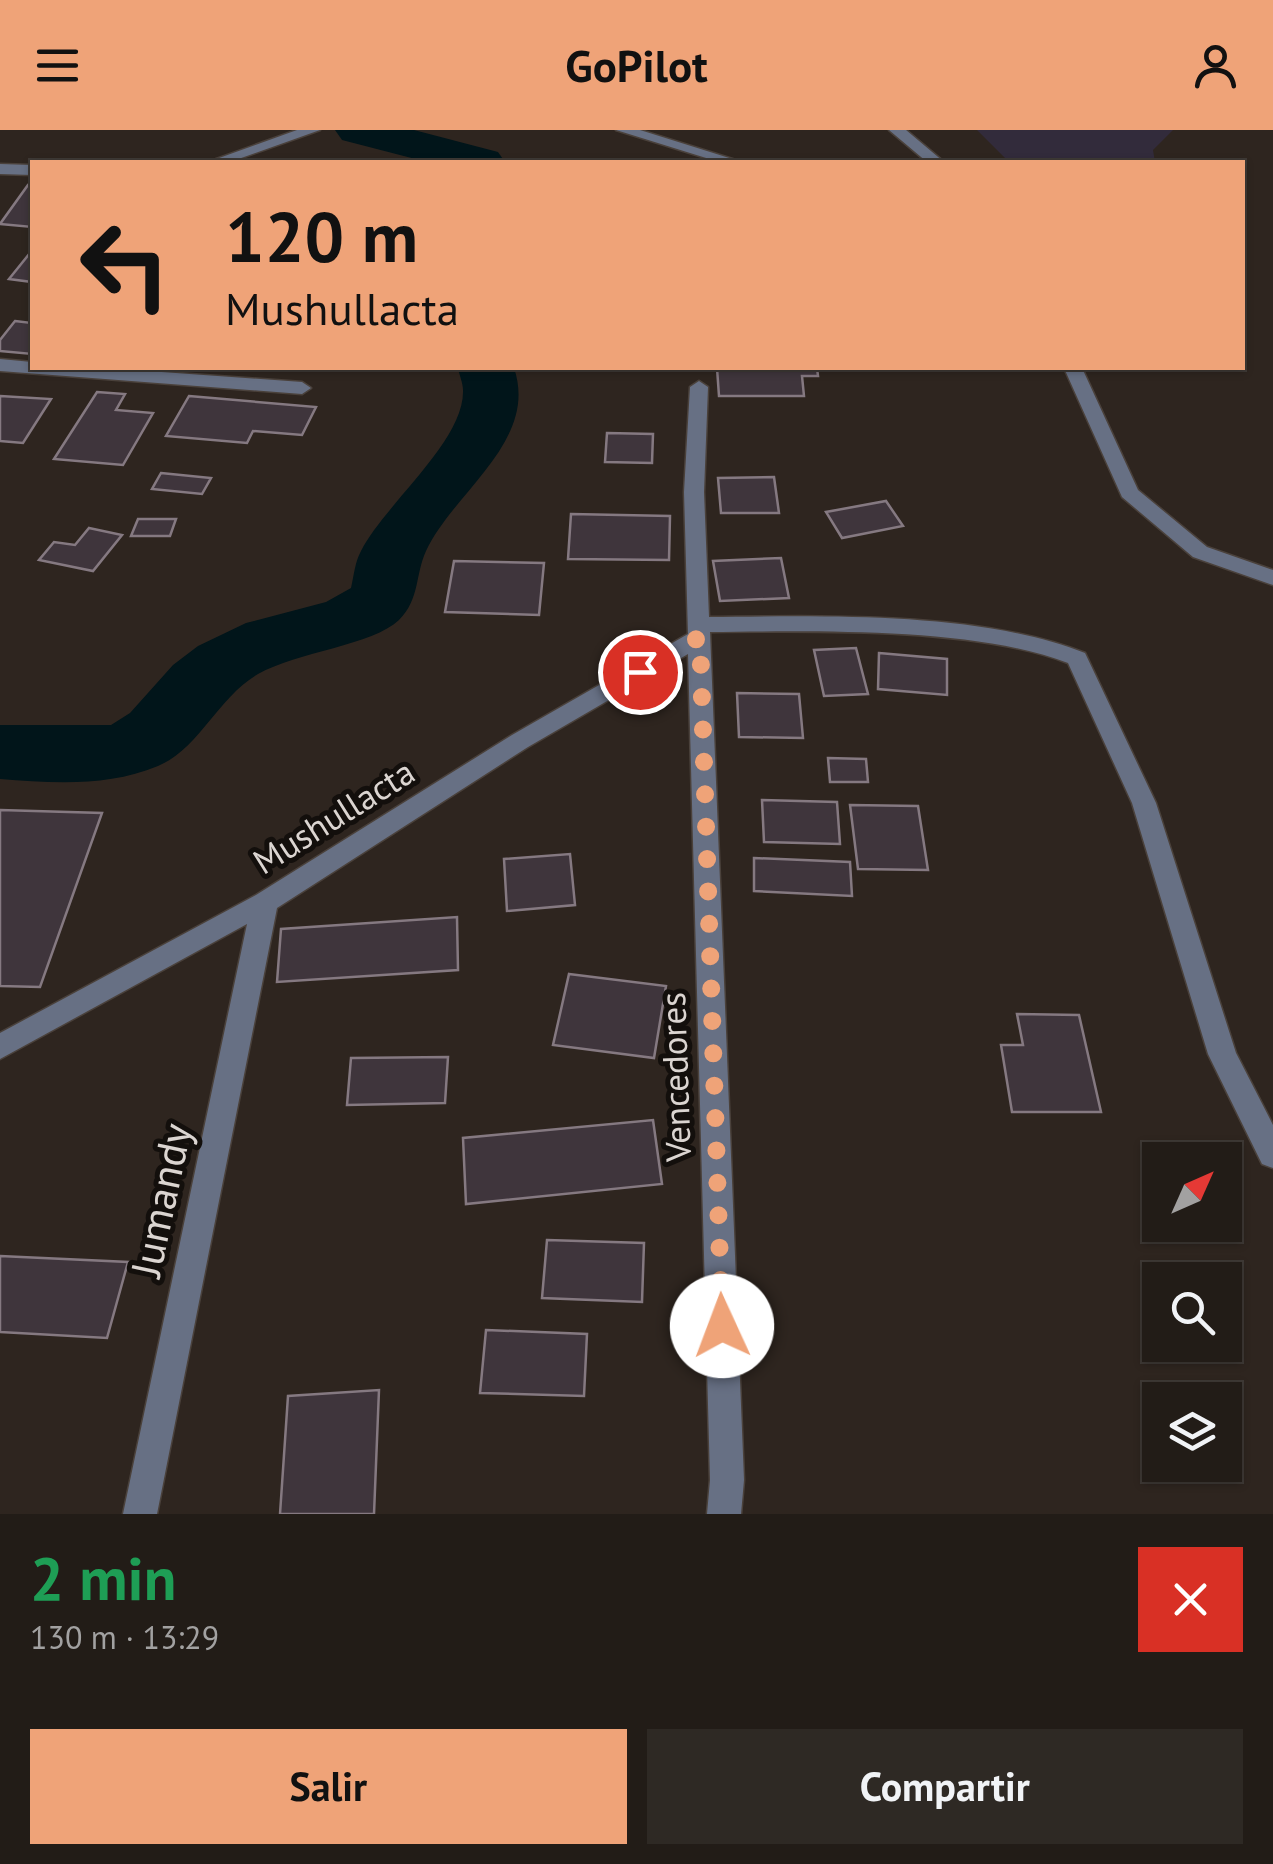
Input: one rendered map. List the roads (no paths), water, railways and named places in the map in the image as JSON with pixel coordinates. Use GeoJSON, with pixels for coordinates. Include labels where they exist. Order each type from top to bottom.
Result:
{"type":"FeatureCollection","features":[{"type":"Feature","properties":{"kind":"street"},"geometry":{"type":"LineString","coordinates":[[222,160],[312,130]]}},
{"type":"Feature","properties":{"kind":"street"},"geometry":{"type":"LineString","coordinates":[[624,130],[727,160]]}},
{"type":"Feature","properties":{"kind":"street"},"geometry":{"type":"LineString","coordinates":[[897,130],[934,160]]}},
{"type":"Feature","properties":{"kind":"street"},"geometry":{"type":"LineString","coordinates":[[0,185],[6,170]]}},
{"type":"Feature","properties":{"kind":"street"},"geometry":{"type":"LineString","coordinates":[[0,365],[30,367]]}},
{"type":"Feature","properties":{"kind":"street"},"geometry":{"type":"LineString","coordinates":[[66,370],[302,388]]}},
{"type":"Feature","properties":{"kind":"street"},"geometry":{"type":"LineString","coordinates":[[1074,370],[1129,493],[1200,552],[1273,578]]}},
{"type":"Feature","properties":{"kind":"street","name":"Vencedores"},"geometry":{"type":"LineString","coordinates":[[699,387],[694,492],[727,1480],[724,1514]]}},
{"type":"Feature","properties":{"kind":"street"},"geometry":{"type":"LineString","coordinates":[[699,631],[876,630],[1036,643],[1077,658],[1144,803],[1222,1054],[1273,1155]]}},
{"type":"Feature","properties":{"kind":"street","name":"Mushullacta"},"geometry":{"type":"LineString","coordinates":[[0,1047],[266,902],[699,631]]}},
{"type":"Feature","properties":{"kind":"street","name":"Jumandy"},"geometry":{"type":"LineString","coordinates":[[140,1514],[266,902]]}},
{"type":"Feature","properties":{"kind":"waterway"},"geometry":{"type":"LineString","coordinates":[[359,130],[473,160]]}},
{"type":"Feature","properties":{"kind":"waterway"},"geometry":{"type":"LineString","coordinates":[[0,752],[83,755],[129,748],[156,731],[198,683],[223,663],[270,639],[367,610],[381,597],[392,553],[404,532],[477,437],[488,413],[492,390],[487,370]]}}]}
